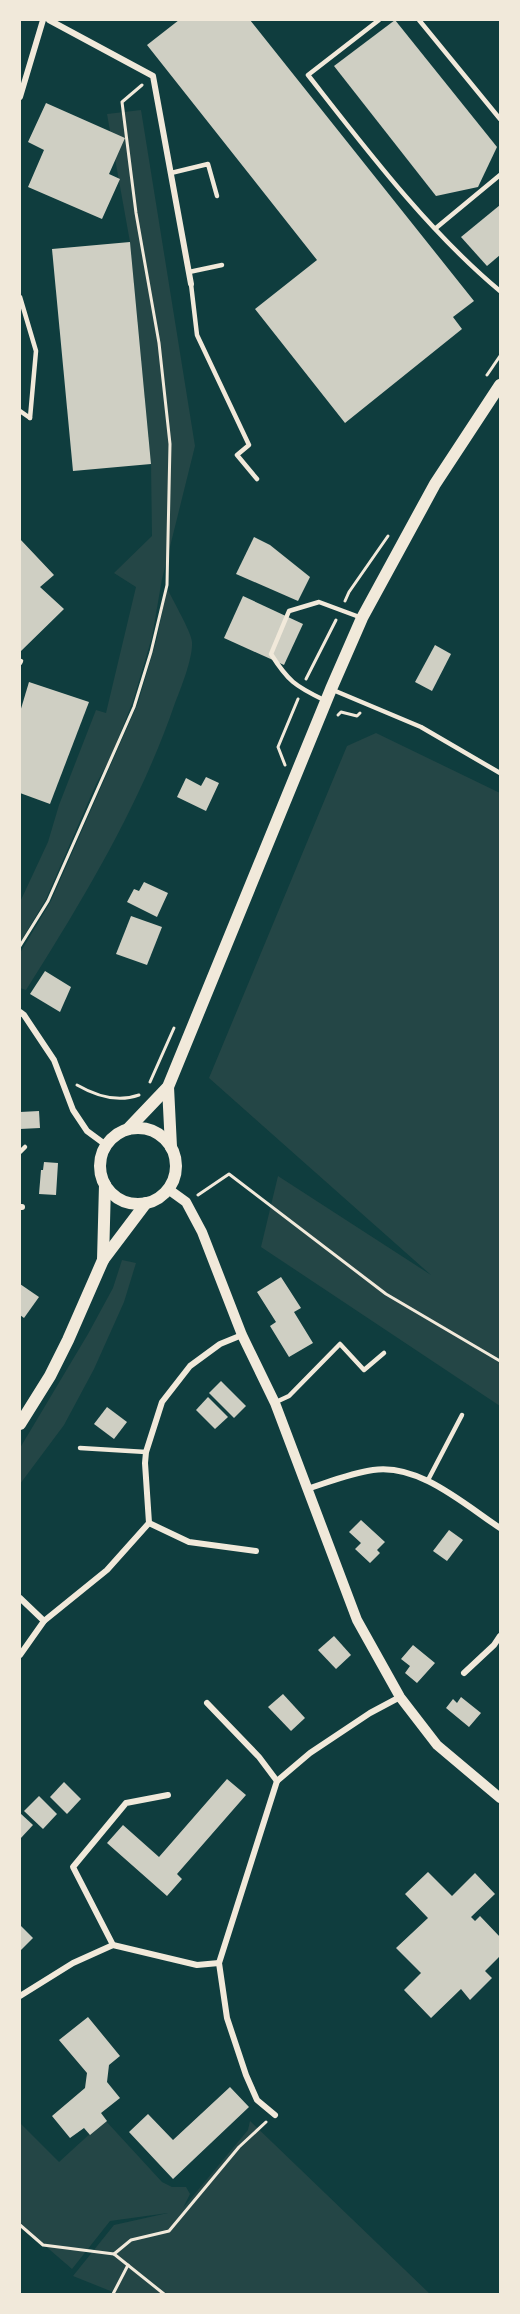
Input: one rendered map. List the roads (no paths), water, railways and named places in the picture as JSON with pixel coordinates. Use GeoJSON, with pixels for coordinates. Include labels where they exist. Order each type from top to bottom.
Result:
{"type":"FeatureCollection","features":[{"type":"Feature","properties":{"kind":"main road"},"geometry":{"type":"LineString","coordinates":[[103,1260],[105,1185],[100,1166],[101,1155],[113,1137],[128,1129],[168,1087],[328,695],[362,618],[435,484],[501,385]]}},
{"type":"Feature","properties":{"kind":"main road"},"geometry":{"type":"LineString","coordinates":[[168,1087],[171,1147]]}},
{"type":"Feature","properties":{"kind":"main road"},"geometry":{"type":"LineString","coordinates":[[105,1185],[122,1201],[134,1204],[146,1203],[162,1196],[168,1189],[176,1168],[171,1147],[155,1131],[144,1128],[128,1129]]}},
{"type":"Feature","properties":{"kind":"main road"},"geometry":{"type":"LineString","coordinates":[[20,1424],[50,1376],[103,1260],[146,1203]]}},
{"type":"Feature","properties":{"kind":"street"},"geometry":{"type":"LineString","coordinates":[[20,97],[43,20]]}},
{"type":"Feature","properties":{"kind":"street"},"geometry":{"type":"LineString","coordinates":[[49,20],[153,76],[191,284]]}},
{"type":"Feature","properties":{"kind":"street"},"geometry":{"type":"LineString","coordinates":[[20,1012],[54,1060],[73,1110],[87,1131],[106,1145]]}},
{"type":"Feature","properties":{"kind":"street"},"geometry":{"type":"LineString","coordinates":[[168,1189],[186,1202],[202,1232],[242,1335],[275,1403],[357,1620],[400,1697],[437,1745],[501,1798]]}},
{"type":"Feature","properties":{"kind":"street"},"geometry":{"type":"LineString","coordinates":[[20,1655],[44,1620],[107,1570],[150,1522],[146,1452],[162,1402],[190,1366],[220,1344],[242,1335]]}},
{"type":"Feature","properties":{"kind":"street"},"geometry":{"type":"LineString","coordinates":[[307,1489],[375,1469],[397,1471],[428,1480],[501,1528]]}},
{"type":"Feature","properties":{"kind":"street"},"geometry":{"type":"LineString","coordinates":[[150,1522],[189,1542],[256,1551]]}},
{"type":"Feature","properties":{"kind":"street"},"geometry":{"type":"LineString","coordinates":[[20,1598],[44,1620]]}},
{"type":"Feature","properties":{"kind":"street"},"geometry":{"type":"LineString","coordinates":[[464,1673],[501,1636]]}},
{"type":"Feature","properties":{"kind":"street"},"geometry":{"type":"LineString","coordinates":[[275,2115],[257,2100],[246,2075],[227,2018],[219,1963],[278,1781],[310,1752],[370,1713],[400,1697]]}},
{"type":"Feature","properties":{"kind":"street"},"geometry":{"type":"LineString","coordinates":[[207,1704],[259,1757],[278,1781]]}},
{"type":"Feature","properties":{"kind":"street"},"geometry":{"type":"LineString","coordinates":[[113,1946],[73,1867],[126,1803],[168,1795]]}},
{"type":"Feature","properties":{"kind":"street"},"geometry":{"type":"LineString","coordinates":[[20,1996],[73,1963],[113,1946],[197,1965],[219,1963]]}},
{"type":"Feature","properties":{"kind":"lane"},"geometry":{"type":"LineString","coordinates":[[379,20],[308,75],[375,161],[473,268],[501,291]]}},
{"type":"Feature","properties":{"kind":"lane"},"geometry":{"type":"LineString","coordinates":[[419,20],[501,119]]}},
{"type":"Feature","properties":{"kind":"lane"},"geometry":{"type":"LineString","coordinates":[[171,173],[208,165],[217,196]]}},
{"type":"Feature","properties":{"kind":"lane"},"geometry":{"type":"LineString","coordinates":[[435,228],[501,175]]}},
{"type":"Feature","properties":{"kind":"lane"},"geometry":{"type":"LineString","coordinates":[[189,272],[222,265]]}},
{"type":"Feature","properties":{"kind":"lane"},"geometry":{"type":"LineString","coordinates":[[191,284],[197,335],[249,446],[237,455],[257,479]]}},
{"type":"Feature","properties":{"kind":"lane"},"geometry":{"type":"LineString","coordinates":[[20,297],[36,351],[30,418],[20,411]]}},
{"type":"Feature","properties":{"kind":"lane"},"geometry":{"type":"LineString","coordinates":[[362,618],[320,602],[289,611],[271,654],[286,677],[301,689],[328,695],[421,727],[501,772]]}},
{"type":"Feature","properties":{"kind":"lane"},"geometry":{"type":"LineString","coordinates":[[20,1152],[25,1148]]}},
{"type":"Feature","properties":{"kind":"lane"},"geometry":{"type":"LineString","coordinates":[[275,1403],[290,1396],[340,1344],[364,1370],[384,1353]]}},
{"type":"Feature","properties":{"kind":"lane"},"geometry":{"type":"LineString","coordinates":[[428,1480],[462,1415]]}},
{"type":"Feature","properties":{"kind":"lane"},"geometry":{"type":"LineString","coordinates":[[80,1448],[146,1452]]}}]}
